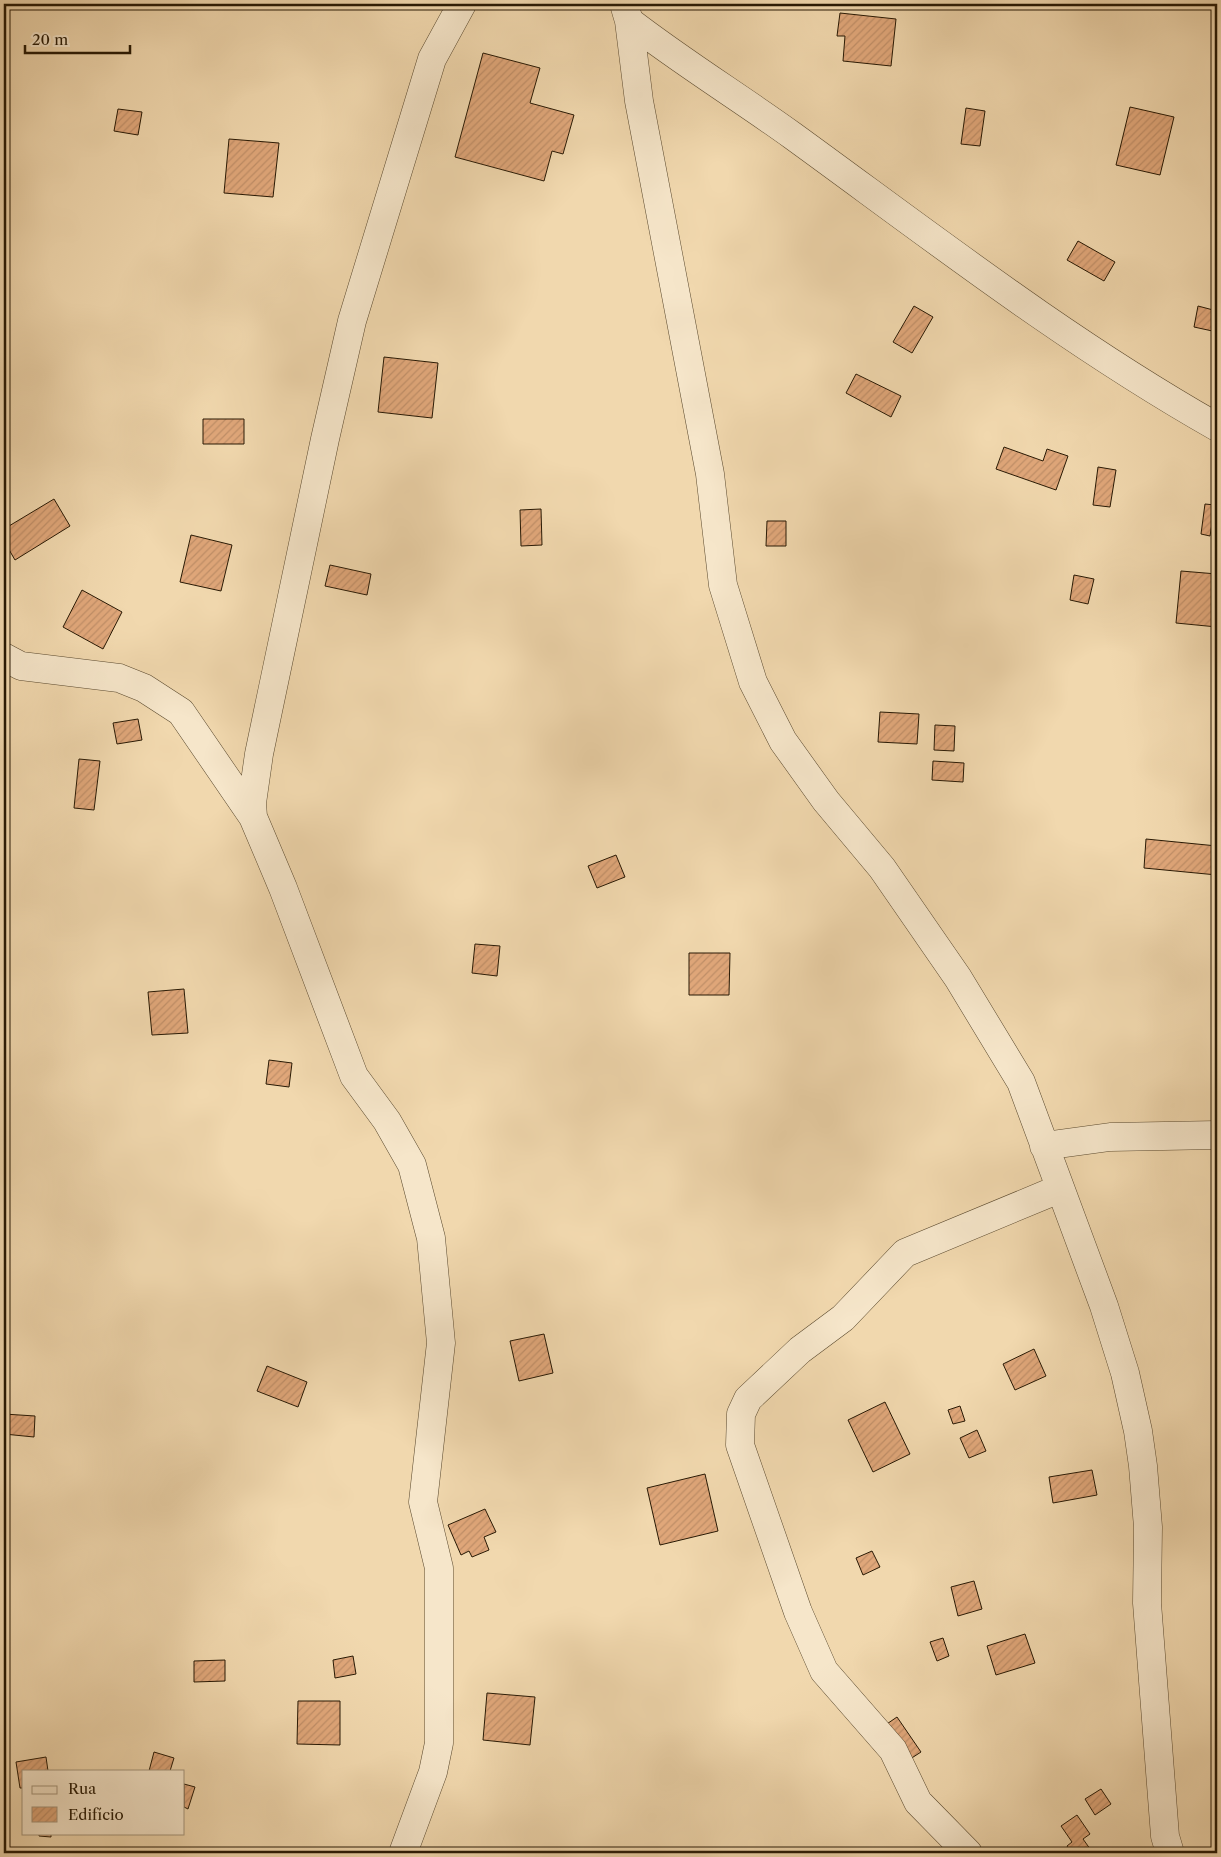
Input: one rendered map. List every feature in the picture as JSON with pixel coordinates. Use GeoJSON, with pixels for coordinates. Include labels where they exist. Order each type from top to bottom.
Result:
{"type":"FeatureCollection","features":[{"type":"Feature","properties":{"kind":"street"},"geometry":{"type":"LineString","coordinates":[[253,817],[252,803],[259,754],[325,439],[352,321],[432,59],[462,4]]}},
{"type":"Feature","properties":{"kind":"street"},"geometry":{"type":"LineString","coordinates":[[626,12],[702,75],[792,136],[1029,309],[1174,402],[1217,427]]}},
{"type":"Feature","properties":{"kind":"street"},"geometry":{"type":"LineString","coordinates":[[626,12],[639,102],[710,474],[723,585],[753,682],[783,741],[826,801],[882,868],[958,978],[1021,1082],[1059,1189],[1104,1306],[1125,1373],[1138,1431],[1148,1527],[1147,1603],[1165,1836],[1170,1853]]}},
{"type":"Feature","properties":{"kind":"street"},"geometry":{"type":"LineString","coordinates":[[4,657],[21,666],[119,678],[144,688],[181,712],[253,817],[283,888],[354,1076],[387,1121],[412,1165],[431,1238],[441,1343],[423,1502],[439,1568],[439,1743],[433,1772],[403,1853]]}},
{"type":"Feature","properties":{"kind":"street"},"geometry":{"type":"LineString","coordinates":[[1044,1146],[1110,1136],[1217,1135]]}},
{"type":"Feature","properties":{"kind":"street"},"geometry":{"type":"LineString","coordinates":[[968,1853],[918,1802],[893,1750],[824,1671],[798,1612],[740,1445],[741,1414],[748,1399],[800,1350],[843,1318],[905,1254],[1059,1189]]}},
{"type":"Feature","properties":{"kind":"building"},"geometry":{"type":"Polygon","coordinates":[[[840,13],[896,19],[891,66],[843,61],[845,36],[837,36],[840,13]]]}},
{"type":"Feature","properties":{"kind":"building"},"geometry":{"type":"Polygon","coordinates":[[[483,53],[540,68],[530,103],[574,115],[563,154],[552,151],[544,181],[455,157],[483,53]]]}},
{"type":"Feature","properties":{"kind":"building"},"geometry":{"type":"Polygon","coordinates":[[[1130,107],[1174,117],[1160,175],[1116,165],[1130,107]]]}},
{"type":"Feature","properties":{"kind":"building"},"geometry":{"type":"Polygon","coordinates":[[[966,108],[985,111],[980,146],[961,144],[966,108]]]}},
{"type":"Feature","properties":{"kind":"building"},"geometry":{"type":"Polygon","coordinates":[[[118,109],[142,112],[138,135],[114,131],[118,109]]]}},
{"type":"Feature","properties":{"kind":"building"},"geometry":{"type":"Polygon","coordinates":[[[229,139],[279,143],[273,197],[224,193],[229,139]]]}},
{"type":"Feature","properties":{"kind":"building"},"geometry":{"type":"Polygon","coordinates":[[[1078,241],[1115,262],[1104,281],[1067,260],[1078,241]]]}},
{"type":"Feature","properties":{"kind":"building"},"geometry":{"type":"Polygon","coordinates":[[[914,306],[933,317],[912,353],[893,342],[914,306]]]}},
{"type":"Feature","properties":{"kind":"building"},"geometry":{"type":"Polygon","coordinates":[[[1198,306],[1217,311],[1217,332],[1194,327],[1198,306]]]}},
{"type":"Feature","properties":{"kind":"building"},"geometry":{"type":"Polygon","coordinates":[[[384,357],[438,363],[432,418],[378,412],[384,357]]]}},
{"type":"Feature","properties":{"kind":"building"},"geometry":{"type":"Polygon","coordinates":[[[856,374],[901,396],[891,417],[846,393],[856,374]]]}},
{"type":"Feature","properties":{"kind":"building"},"geometry":{"type":"Polygon","coordinates":[[[203,419],[244,419],[244,444],[203,444],[203,419]]]}},
{"type":"Feature","properties":{"kind":"building"},"geometry":{"type":"Polygon","coordinates":[[[1004,447],[1043,461],[1047,449],[1068,456],[1056,490],[996,469],[1004,447]]]}},
{"type":"Feature","properties":{"kind":"building"},"geometry":{"type":"Polygon","coordinates":[[[1098,467],[1116,470],[1110,507],[1093,505],[1098,467]]]}},
{"type":"Feature","properties":{"kind":"building"},"geometry":{"type":"Polygon","coordinates":[[[54,499],[70,526],[15,560],[4,541],[4,529],[54,499]]]}},
{"type":"Feature","properties":{"kind":"building"},"geometry":{"type":"Polygon","coordinates":[[[1205,504],[1215,505],[1210,536],[1201,534],[1205,504]]]}},
{"type":"Feature","properties":{"kind":"building"},"geometry":{"type":"Polygon","coordinates":[[[541,509],[542,545],[521,546],[520,510],[541,509]]]}},
{"type":"Feature","properties":{"kind":"building"},"geometry":{"type":"Polygon","coordinates":[[[767,521],[786,521],[786,546],[766,546],[767,521]]]}},
{"type":"Feature","properties":{"kind":"building"},"geometry":{"type":"Polygon","coordinates":[[[191,535],[232,545],[221,591],[180,582],[191,535]]]}},
{"type":"Feature","properties":{"kind":"building"},"geometry":{"type":"Polygon","coordinates":[[[330,565],[371,574],[367,595],[325,586],[330,565]]]}},
{"type":"Feature","properties":{"kind":"building"},"geometry":{"type":"Polygon","coordinates":[[[1181,571],[1217,574],[1217,627],[1176,623],[1181,571]]]}},
{"type":"Feature","properties":{"kind":"building"},"geometry":{"type":"Polygon","coordinates":[[[1074,575],[1094,579],[1088,604],[1070,600],[1074,575]]]}},
{"type":"Feature","properties":{"kind":"building"},"geometry":{"type":"Polygon","coordinates":[[[82,590],[122,612],[103,649],[63,627],[82,590]]]}},
{"type":"Feature","properties":{"kind":"building"},"geometry":{"type":"Polygon","coordinates":[[[880,712],[919,714],[917,744],[878,742],[880,712]]]}},
{"type":"Feature","properties":{"kind":"building"},"geometry":{"type":"Polygon","coordinates":[[[138,719],[142,740],[117,744],[113,723],[138,719]]]}},
{"type":"Feature","properties":{"kind":"building"},"geometry":{"type":"Polygon","coordinates":[[[935,725],[955,726],[954,751],[934,750],[935,725]]]}},
{"type":"Feature","properties":{"kind":"building"},"geometry":{"type":"Polygon","coordinates":[[[79,759],[100,761],[94,810],[74,808],[79,759]]]}},
{"type":"Feature","properties":{"kind":"building"},"geometry":{"type":"Polygon","coordinates":[[[933,761],[964,763],[963,782],[932,780],[933,761]]]}},
{"type":"Feature","properties":{"kind":"building"},"geometry":{"type":"Polygon","coordinates":[[[1146,839],[1217,846],[1217,875],[1144,868],[1146,839]]]}},
{"type":"Feature","properties":{"kind":"building"},"geometry":{"type":"Polygon","coordinates":[[[616,855],[625,877],[597,888],[588,866],[616,855]]]}},
{"type":"Feature","properties":{"kind":"building"},"geometry":{"type":"Polygon","coordinates":[[[475,944],[500,946],[497,976],[472,973],[475,944]]]}},
{"type":"Feature","properties":{"kind":"building"},"geometry":{"type":"Polygon","coordinates":[[[689,953],[730,953],[729,995],[689,995],[689,953]]]}},
{"type":"Feature","properties":{"kind":"building"},"geometry":{"type":"Polygon","coordinates":[[[184,989],[188,1033],[152,1035],[148,992],[184,989]]]}},
{"type":"Feature","properties":{"kind":"building"},"geometry":{"type":"Polygon","coordinates":[[[269,1060],[292,1063],[289,1087],[266,1084],[269,1060]]]}},
{"type":"Feature","properties":{"kind":"building"},"geometry":{"type":"Polygon","coordinates":[[[544,1334],[553,1373],[519,1381],[510,1341],[544,1334]]]}},
{"type":"Feature","properties":{"kind":"building"},"geometry":{"type":"Polygon","coordinates":[[[1034,1349],[1046,1376],[1015,1390],[1003,1364],[1034,1349]]]}},
{"type":"Feature","properties":{"kind":"building"},"geometry":{"type":"Polygon","coordinates":[[[267,1366],[307,1382],[298,1407],[257,1391],[267,1366]]]}},
{"type":"Feature","properties":{"kind":"building"},"geometry":{"type":"Polygon","coordinates":[[[885,1402],[910,1454],[873,1472],[848,1420],[885,1402]]]}},
{"type":"Feature","properties":{"kind":"building"},"geometry":{"type":"Polygon","coordinates":[[[960,1406],[965,1421],[953,1424],[948,1410],[960,1406]]]}},
{"type":"Feature","properties":{"kind":"building"},"geometry":{"type":"Polygon","coordinates":[[[4,1414],[35,1416],[34,1437],[4,1434],[4,1414]]]}},
{"type":"Feature","properties":{"kind":"building"},"geometry":{"type":"Polygon","coordinates":[[[977,1430],[986,1451],[969,1458],[960,1438],[977,1430]]]}},
{"type":"Feature","properties":{"kind":"building"},"geometry":{"type":"Polygon","coordinates":[[[1092,1470],[1097,1495],[1053,1503],[1049,1477],[1092,1470]]]}},
{"type":"Feature","properties":{"kind":"building"},"geometry":{"type":"Polygon","coordinates":[[[705,1474],[718,1531],[660,1545],[647,1488],[705,1474]]]}},
{"type":"Feature","properties":{"kind":"building"},"geometry":{"type":"Polygon","coordinates":[[[485,1509],[496,1532],[484,1537],[489,1550],[472,1557],[469,1551],[461,1555],[448,1525],[485,1509]]]}},
{"type":"Feature","properties":{"kind":"building"},"geometry":{"type":"Polygon","coordinates":[[[872,1551],[880,1567],[863,1575],[856,1558],[872,1551]]]}},
{"type":"Feature","properties":{"kind":"building"},"geometry":{"type":"Polygon","coordinates":[[[974,1581],[982,1609],[958,1616],[951,1587],[974,1581]]]}},
{"type":"Feature","properties":{"kind":"building"},"geometry":{"type":"Polygon","coordinates":[[[1025,1634],[1035,1663],[996,1675],[987,1646],[1025,1634]]]}},
{"type":"Feature","properties":{"kind":"building"},"geometry":{"type":"Polygon","coordinates":[[[943,1638],[949,1656],[937,1661],[930,1642],[943,1638]]]}},
{"type":"Feature","properties":{"kind":"building"},"geometry":{"type":"Polygon","coordinates":[[[353,1656],[356,1674],[335,1678],[333,1660],[353,1656]]]}},
{"type":"Feature","properties":{"kind":"building"},"geometry":{"type":"Polygon","coordinates":[[[225,1660],[225,1681],[194,1682],[194,1661],[225,1660]]]}},
{"type":"Feature","properties":{"kind":"building"},"geometry":{"type":"Polygon","coordinates":[[[487,1693],[535,1697],[530,1745],[483,1740],[487,1693]]]}},
{"type":"Feature","properties":{"kind":"building"},"geometry":{"type":"Polygon","coordinates":[[[298,1701],[340,1701],[340,1745],[297,1744],[298,1701]]]}},
{"type":"Feature","properties":{"kind":"building"},"geometry":{"type":"Polygon","coordinates":[[[897,1717],[921,1752],[904,1763],[881,1728],[897,1717]]]}},
{"type":"Feature","properties":{"kind":"building"},"geometry":{"type":"Polygon","coordinates":[[[154,1752],[174,1758],[170,1770],[149,1770],[154,1752]]]}},
{"type":"Feature","properties":{"kind":"building"},"geometry":{"type":"Polygon","coordinates":[[[46,1757],[48,1770],[22,1770],[22,1788],[20,1788],[16,1762],[46,1757]]]}},
{"type":"Feature","properties":{"kind":"building"},"geometry":{"type":"Polygon","coordinates":[[[185,1784],[195,1787],[188,1809],[185,1808],[185,1784]]]}},
{"type":"Feature","properties":{"kind":"building"},"geometry":{"type":"Polygon","coordinates":[[[1101,1789],[1111,1804],[1095,1815],[1085,1799],[1101,1789]]]}},
{"type":"Feature","properties":{"kind":"building"},"geometry":{"type":"Polygon","coordinates":[[[1077,1815],[1090,1834],[1083,1839],[1093,1853],[1071,1853],[1067,1846],[1072,1842],[1061,1826],[1077,1815]]]}},
{"type":"Feature","properties":{"kind":"building"},"geometry":{"type":"Polygon","coordinates":[[[39,1834],[51,1834],[51,1837],[39,1836],[39,1834]]]}}]}
